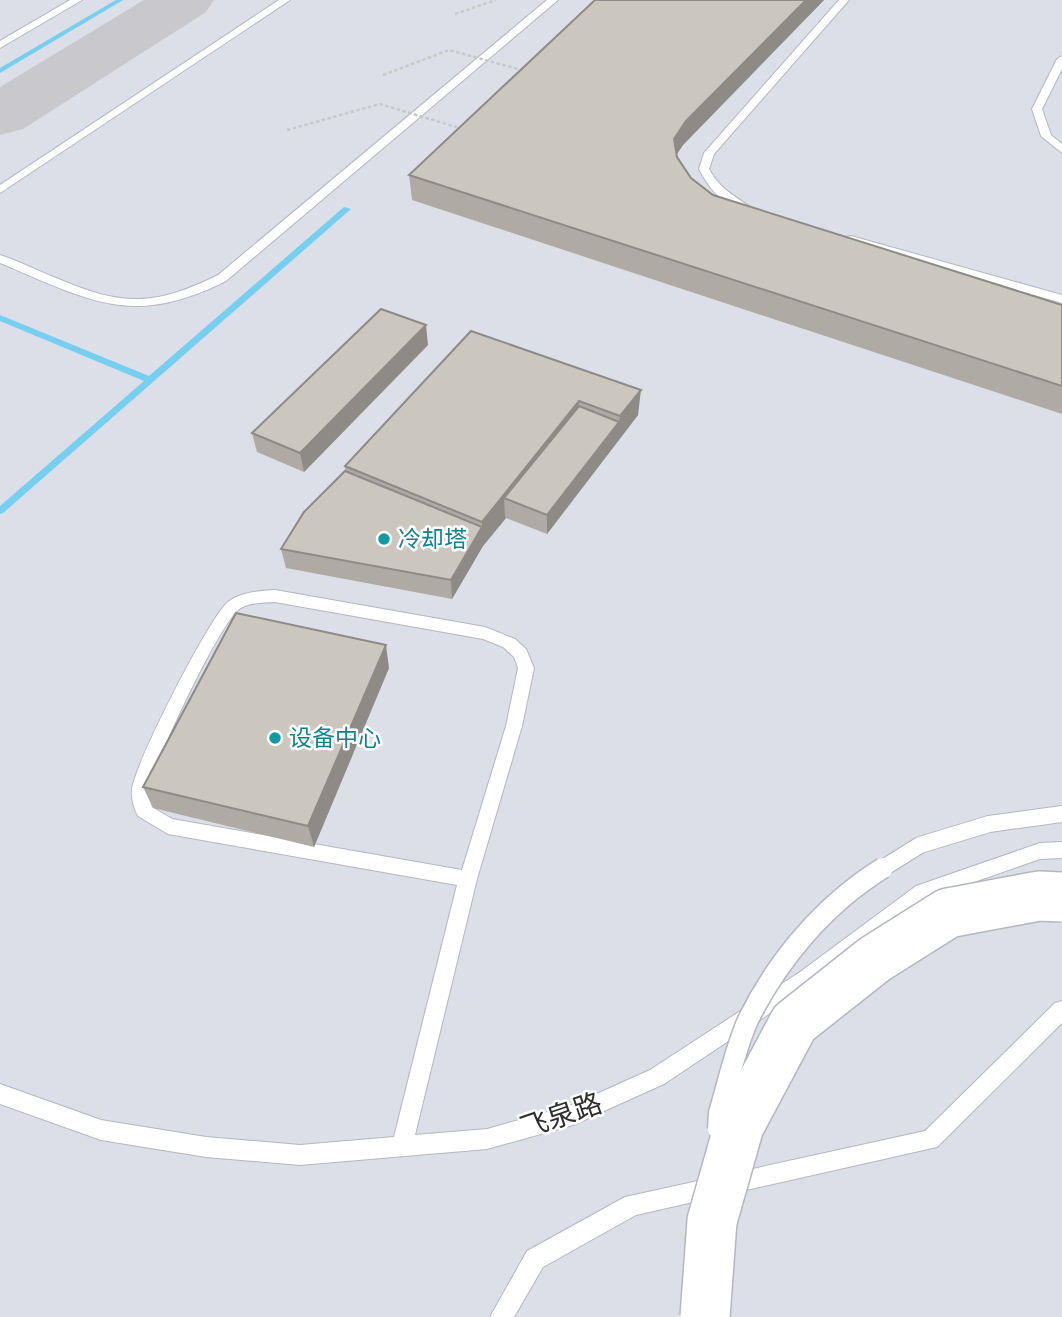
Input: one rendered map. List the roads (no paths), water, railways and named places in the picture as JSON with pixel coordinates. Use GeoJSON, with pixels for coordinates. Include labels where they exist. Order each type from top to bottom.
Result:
{"type":"FeatureCollection","features":[{"type":"Feature","properties":{"kind":"street"},"geometry":{"type":"LineString","coordinates":[[705,1317],[712,1221],[739,1126],[794,1023],[875,959],[948,913],[1039,896],[1062,897]]}},
{"type":"Feature","properties":{"kind":"lane"},"geometry":{"type":"LineString","coordinates":[[0,45],[77,0]]}},
{"type":"Feature","properties":{"kind":"lane"},"geometry":{"type":"LineString","coordinates":[[0,190],[285,0]]}},
{"type":"Feature","properties":{"kind":"lane"},"geometry":{"type":"LineString","coordinates":[[0,260],[111,304],[140,307],[167,302],[200,291],[222,278],[553,0]]}},
{"type":"Feature","properties":{"kind":"lane"},"geometry":{"type":"LineString","coordinates":[[752,211],[730,203],[712,186],[704,169],[709,153],[844,0]]}},
{"type":"Feature","properties":{"kind":"lane"},"geometry":{"type":"LineString","coordinates":[[1062,59],[1037,109],[1046,136],[1062,150]]}},
{"type":"Feature","properties":{"kind":"lane"},"geometry":{"type":"LineString","coordinates":[[833,234],[1062,299]]}},
{"type":"Feature","properties":{"kind":"lane"},"geometry":{"type":"LineString","coordinates":[[401,1148],[468,879],[514,726],[526,668],[520,653],[509,643],[485,633],[275,596],[254,598],[232,606],[217,624],[140,789],[144,811],[168,826],[468,879]]}},
{"type":"Feature","properties":{"kind":"lane"},"geometry":{"type":"LineString","coordinates":[[712,1221],[719,1112],[748,1021],[793,947],[851,888],[920,845],[989,824],[1062,814]]}},
{"type":"Feature","properties":{"kind":"lane","name":"飞泉路"},"geometry":{"type":"LineString","coordinates":[[0,1094],[101,1130],[206,1147],[300,1155],[487,1139],[585,1110],[657,1076],[807,978],[922,892],[1040,851],[1062,850]]}},
{"type":"Feature","properties":{"kind":"lane"},"geometry":{"type":"LineString","coordinates":[[501,1317],[535,1259],[633,1205],[930,1140],[1062,1010]]}},
{"type":"Feature","properties":{"kind":"waterway"},"geometry":{"type":"LineString","coordinates":[[0,71],[120,0]]}},
{"type":"Feature","properties":{"kind":"waterway"},"geometry":{"type":"LineString","coordinates":[[0,511],[347,209]]}},
{"type":"Feature","properties":{"kind":"waterway"},"geometry":{"type":"LineString","coordinates":[[0,318],[150,380]]}},
{"type":"Feature","properties":{"kind":"place","name":"冷却塔"},"geometry":{"type":"Point","coordinates":[384,539]}},
{"type":"Feature","properties":{"kind":"place","name":"设备中心"},"geometry":{"type":"Point","coordinates":[275,738]}}]}
